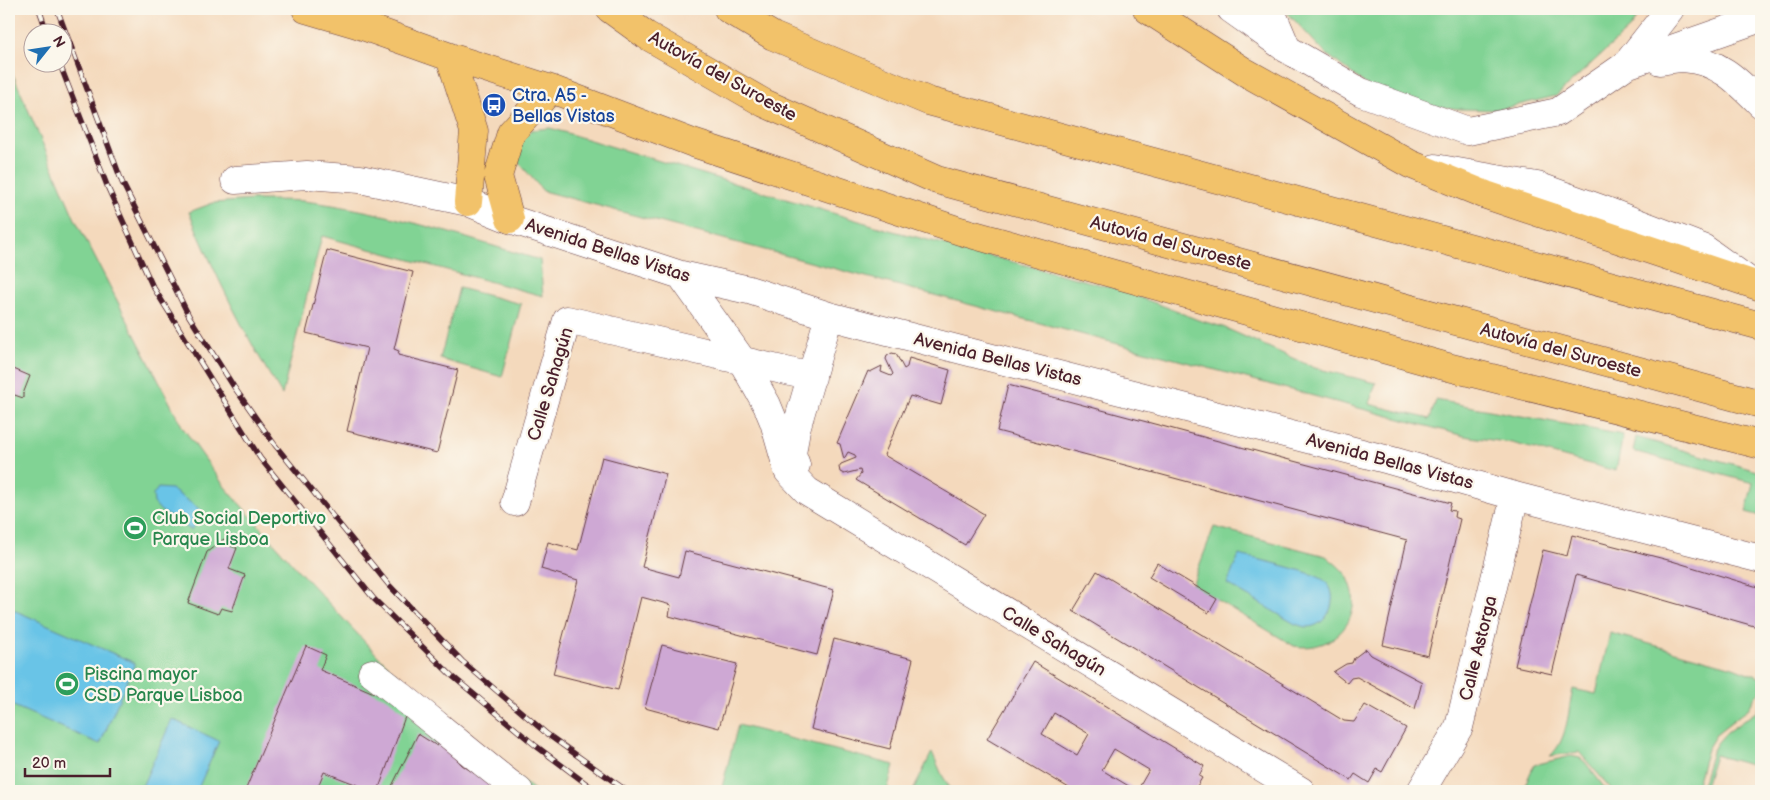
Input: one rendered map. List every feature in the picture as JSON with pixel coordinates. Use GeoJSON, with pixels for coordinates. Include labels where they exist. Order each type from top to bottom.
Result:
{"type":"FeatureCollection","features":[{"type":"Feature","properties":{"kind":"highway"},"geometry":{"type":"LineString","coordinates":[[306,9],[357,24],[450,57],[551,89],[693,143],[960,231],[1444,366],[1761,444]]}},
{"type":"Feature","properties":{"kind":"highway","name":"Autovía del Suroeste"},"geometry":{"type":"LineString","coordinates":[[610,9],[646,35],[764,103],[937,180],[1761,404]]}},
{"type":"Feature","properties":{"kind":"highway"},"geometry":{"type":"LineString","coordinates":[[728,9],[772,36],[928,101],[1761,326]]}},
{"type":"Feature","properties":{"kind":"highway"},"geometry":{"type":"LineString","coordinates":[[1147,9],[1245,72],[1410,164],[1486,196],[1757,286]]}},
{"type":"Feature","properties":{"kind":"highway"},"geometry":{"type":"LineString","coordinates":[[450,57],[474,131],[468,202]]}},
{"type":"Feature","properties":{"kind":"highway"},"geometry":{"type":"LineString","coordinates":[[510,219],[498,176],[511,133],[551,89]]}},
{"type":"Feature","properties":{"kind":"street"},"geometry":{"type":"LineString","coordinates":[[1231,9],[1287,49],[1361,92],[1468,131],[1558,112],[1626,65],[1761,18]]}},
{"type":"Feature","properties":{"kind":"street"},"geometry":{"type":"LineString","coordinates":[[1270,9],[1287,49]]}},
{"type":"Feature","properties":{"kind":"street"},"geometry":{"type":"LineString","coordinates":[[1626,65],[1670,9]]}},
{"type":"Feature","properties":{"kind":"street"},"geometry":{"type":"LineString","coordinates":[[1626,65],[1683,58],[1710,64],[1728,73],[1761,104]]}},
{"type":"Feature","properties":{"kind":"street","name":"Avenida Bellas Vistas"},"geometry":{"type":"LineString","coordinates":[[235,180],[307,175],[360,178],[468,202],[510,219],[681,275],[749,290],[829,316],[1389,460],[1515,496],[1761,559]]}},
{"type":"Feature","properties":{"kind":"street","name":"Calle Sahagún"},"geometry":{"type":"LineString","coordinates":[[681,275],[741,359],[770,413],[788,471],[807,492],[1301,791]]}},
{"type":"Feature","properties":{"kind":"street"},"geometry":{"type":"LineString","coordinates":[[807,492],[792,454],[796,429],[829,316]]}},
{"type":"Feature","properties":{"kind":"street","name":"Calle Sahagún"},"geometry":{"type":"LineString","coordinates":[[515,502],[567,320],[741,359]]}},
{"type":"Feature","properties":{"kind":"street"},"geometry":{"type":"LineString","coordinates":[[741,359],[812,376]]}},
{"type":"Feature","properties":{"kind":"street","name":"Calle Astorga"},"geometry":{"type":"LineString","coordinates":[[1422,791],[1459,727],[1515,496]]}},
{"type":"Feature","properties":{"kind":"street"},"geometry":{"type":"LineString","coordinates":[[372,673],[416,706],[472,755],[519,791]]}},
{"type":"Feature","properties":{"kind":"green space"},"geometry":{"type":"Polygon","coordinates":[[[1284,9],[1641,9],[1631,27],[1556,96],[1497,110],[1423,105],[1369,87],[1325,53],[1284,9]]]}},
{"type":"Feature","properties":{"kind":"green space","name":"Club Social Deportivo Parque Lisboa"},"geometry":{"type":"Polygon","coordinates":[[[9,65],[74,217],[183,428],[225,487],[297,569],[378,656],[458,731],[536,791],[9,791],[9,65]]]}},
{"type":"Feature","properties":{"kind":"green space"},"geometry":{"type":"Polygon","coordinates":[[[550,128],[889,230],[1114,288],[1198,320],[1223,327],[1315,368],[1376,383],[1369,404],[1430,419],[1436,400],[1623,435],[1616,471],[1512,443],[1464,436],[543,191],[516,159],[517,144],[531,130],[550,128]]]}},
{"type":"Feature","properties":{"kind":"green space"},"geometry":{"type":"Polygon","coordinates":[[[253,200],[303,201],[363,211],[423,225],[540,260],[543,296],[322,236],[282,395],[231,305],[189,212],[213,203],[253,200]]]}},
{"type":"Feature","properties":{"kind":"green space"},"geometry":{"type":"Polygon","coordinates":[[[459,288],[521,304],[502,377],[440,359],[459,288]]]}},
{"type":"Feature","properties":{"kind":"green space"},"geometry":{"type":"Polygon","coordinates":[[[1636,437],[1761,472],[1761,516],[1746,512],[1753,483],[1633,451],[1636,437]]]}},
{"type":"Feature","properties":{"kind":"green space"},"geometry":{"type":"Polygon","coordinates":[[[1214,527],[1326,556],[1346,575],[1353,592],[1353,606],[1350,618],[1343,629],[1334,638],[1322,644],[1309,647],[1294,646],[1192,585],[1214,527]]]}},
{"type":"Feature","properties":{"kind":"green space"},"geometry":{"type":"Polygon","coordinates":[[[1610,633],[1733,667],[1761,678],[1761,691],[1749,708],[1717,733],[1707,749],[1695,791],[1613,791],[1579,752],[1550,756],[1564,734],[1573,689],[1596,694],[1610,633]]]}},
{"type":"Feature","properties":{"kind":"green space"},"geometry":{"type":"Polygon","coordinates":[[[1761,703],[1761,768],[1715,755],[1704,789],[1701,788],[1712,752],[1717,743],[1727,732],[1756,712],[1761,703]]]}},
{"type":"Feature","properties":{"kind":"green space"},"geometry":{"type":"Polygon","coordinates":[[[738,725],[894,765],[887,791],[721,791],[738,725]]]}},
{"type":"Feature","properties":{"kind":"green space"},"geometry":{"type":"Polygon","coordinates":[[[932,752],[942,775],[952,791],[913,791],[932,752]]]}},
{"type":"Feature","properties":{"kind":"green space"},"geometry":{"type":"Polygon","coordinates":[[[1571,756],[1580,758],[1585,762],[1607,791],[1535,791],[1525,785],[1534,765],[1571,756]]]}},
{"type":"Feature","properties":{"kind":"water"},"geometry":{"type":"Polygon","coordinates":[[[158,488],[171,489],[204,512],[191,530],[161,511],[154,503],[153,495],[158,488]]]}},
{"type":"Feature","properties":{"kind":"water"},"geometry":{"type":"Polygon","coordinates":[[[1239,555],[1297,569],[1325,581],[1330,587],[1332,594],[1332,602],[1327,616],[1315,626],[1305,627],[1295,624],[1227,584],[1239,555]]]}},
{"type":"Feature","properties":{"kind":"water","name":"Piscina mayor CSD Parque Lisboa"},"geometry":{"type":"Polygon","coordinates":[[[9,608],[135,663],[100,744],[9,704],[9,608]]]}},
{"type":"Feature","properties":{"kind":"water"},"geometry":{"type":"Polygon","coordinates":[[[172,719],[219,741],[197,791],[140,791],[172,719]]]}},
{"type":"Feature","properties":{"kind":"building"},"geometry":{"type":"Polygon","coordinates":[[[327,250],[413,272],[394,349],[399,351],[398,355],[458,370],[437,453],[347,431],[367,348],[306,333],[327,250]]]}},
{"type":"Feature","properties":{"kind":"building"},"geometry":{"type":"Polygon","coordinates":[[[892,353],[896,354],[904,369],[907,367],[909,358],[950,370],[941,405],[910,396],[884,455],[984,514],[965,545],[856,480],[861,474],[860,470],[844,474],[840,472],[839,467],[841,464],[856,458],[855,455],[848,452],[844,459],[840,444],[837,443],[868,371],[870,372],[882,366],[881,372],[891,376],[893,374],[886,359],[892,353]]]}},
{"type":"Feature","properties":{"kind":"building"},"geometry":{"type":"Polygon","coordinates":[[[9,367],[30,376],[23,398],[9,393],[9,367]]]}},
{"type":"Feature","properties":{"kind":"building"},"geometry":{"type":"Polygon","coordinates":[[[1008,385],[1451,503],[1449,510],[1455,511],[1454,517],[1460,519],[1428,656],[1383,645],[1407,540],[997,431],[1008,385]]]}},
{"type":"Feature","properties":{"kind":"building"},"geometry":{"type":"Polygon","coordinates":[[[602,457],[666,474],[642,567],[679,577],[685,551],[834,590],[817,655],[669,616],[671,605],[641,597],[618,690],[553,674],[578,580],[541,569],[548,542],[578,550],[602,457]]]}},
{"type":"Feature","properties":{"kind":"building"},"geometry":{"type":"Polygon","coordinates":[[[1572,535],[1672,561],[1761,588],[1761,628],[1576,575],[1552,674],[1515,666],[1543,550],[1567,556],[1572,535]]]}},
{"type":"Feature","properties":{"kind":"building"},"geometry":{"type":"Polygon","coordinates":[[[224,539],[232,543],[231,546],[237,548],[229,569],[245,575],[232,611],[221,608],[218,614],[188,603],[207,552],[224,539]]]}},
{"type":"Feature","properties":{"kind":"building"},"geometry":{"type":"Polygon","coordinates":[[[1157,563],[1217,599],[1209,613],[1149,577],[1157,563]]]}},
{"type":"Feature","properties":{"kind":"building"},"geometry":{"type":"Polygon","coordinates":[[[1097,571],[1344,721],[1354,722],[1365,705],[1406,728],[1382,772],[1377,769],[1369,783],[1355,774],[1351,780],[1073,611],[1097,571]]]}},
{"type":"Feature","properties":{"kind":"building"},"geometry":{"type":"Polygon","coordinates":[[[834,639],[913,659],[890,749],[811,729],[834,639]]]}},
{"type":"Feature","properties":{"kind":"building"},"geometry":{"type":"Polygon","coordinates":[[[662,645],[737,664],[719,728],[645,708],[662,645]]]}},
{"type":"Feature","properties":{"kind":"building"},"geometry":{"type":"Polygon","coordinates":[[[306,646],[326,655],[320,670],[388,699],[406,714],[378,791],[373,791],[324,772],[316,791],[245,791],[306,646]]]}},
{"type":"Feature","properties":{"kind":"building"},"geometry":{"type":"Polygon","coordinates":[[[1366,649],[1371,655],[1422,682],[1415,709],[1357,677],[1351,678],[1347,683],[1333,672],[1346,664],[1352,663],[1354,658],[1366,649]]]}},
{"type":"Feature","properties":{"kind":"building"},"geometry":{"type":"Polygon","coordinates":[[[1033,662],[1204,766],[1199,776],[1202,778],[1194,791],[1137,791],[1074,791],[987,739],[1033,662]],[[1054,713],[1042,734],[1077,755],[1089,734],[1054,713]],[[1114,749],[1102,770],[1137,791],[1149,770],[1114,749]]]}},
{"type":"Feature","properties":{"kind":"building"},"geometry":{"type":"Polygon","coordinates":[[[418,734],[437,746],[440,741],[462,765],[500,791],[418,791],[421,785],[417,791],[395,791],[392,786],[418,734]]]}},
{"type":"Feature","properties":{"kind":"railway"},"geometry":{"type":"LineString","coordinates":[[39,9],[44,22]]}},
{"type":"Feature","properties":{"kind":"railway"},"geometry":{"type":"LineString","coordinates":[[57,9],[122,182],[189,316],[234,387],[275,445],[388,584],[462,661],[547,734],[627,791]]}},
{"type":"Feature","properties":{"kind":"railway"},"geometry":{"type":"LineString","coordinates":[[63,72],[108,188],[152,285],[260,458],[374,599],[451,675],[536,746],[596,791]]}},
{"type":"Feature","properties":{"kind":"place","name":"Ctra. A5 - Bellas Vistas"},"geometry":{"type":"Point","coordinates":[494,105]}},
{"type":"Feature","properties":{"kind":"place","name":"Club Social Deportivo Parque Lisboa"},"geometry":{"type":"Point","coordinates":[135,528]}},
{"type":"Feature","properties":{"kind":"place","name":"Piscina mayor CSD Parque Lisboa"},"geometry":{"type":"Point","coordinates":[67,684]}}]}
